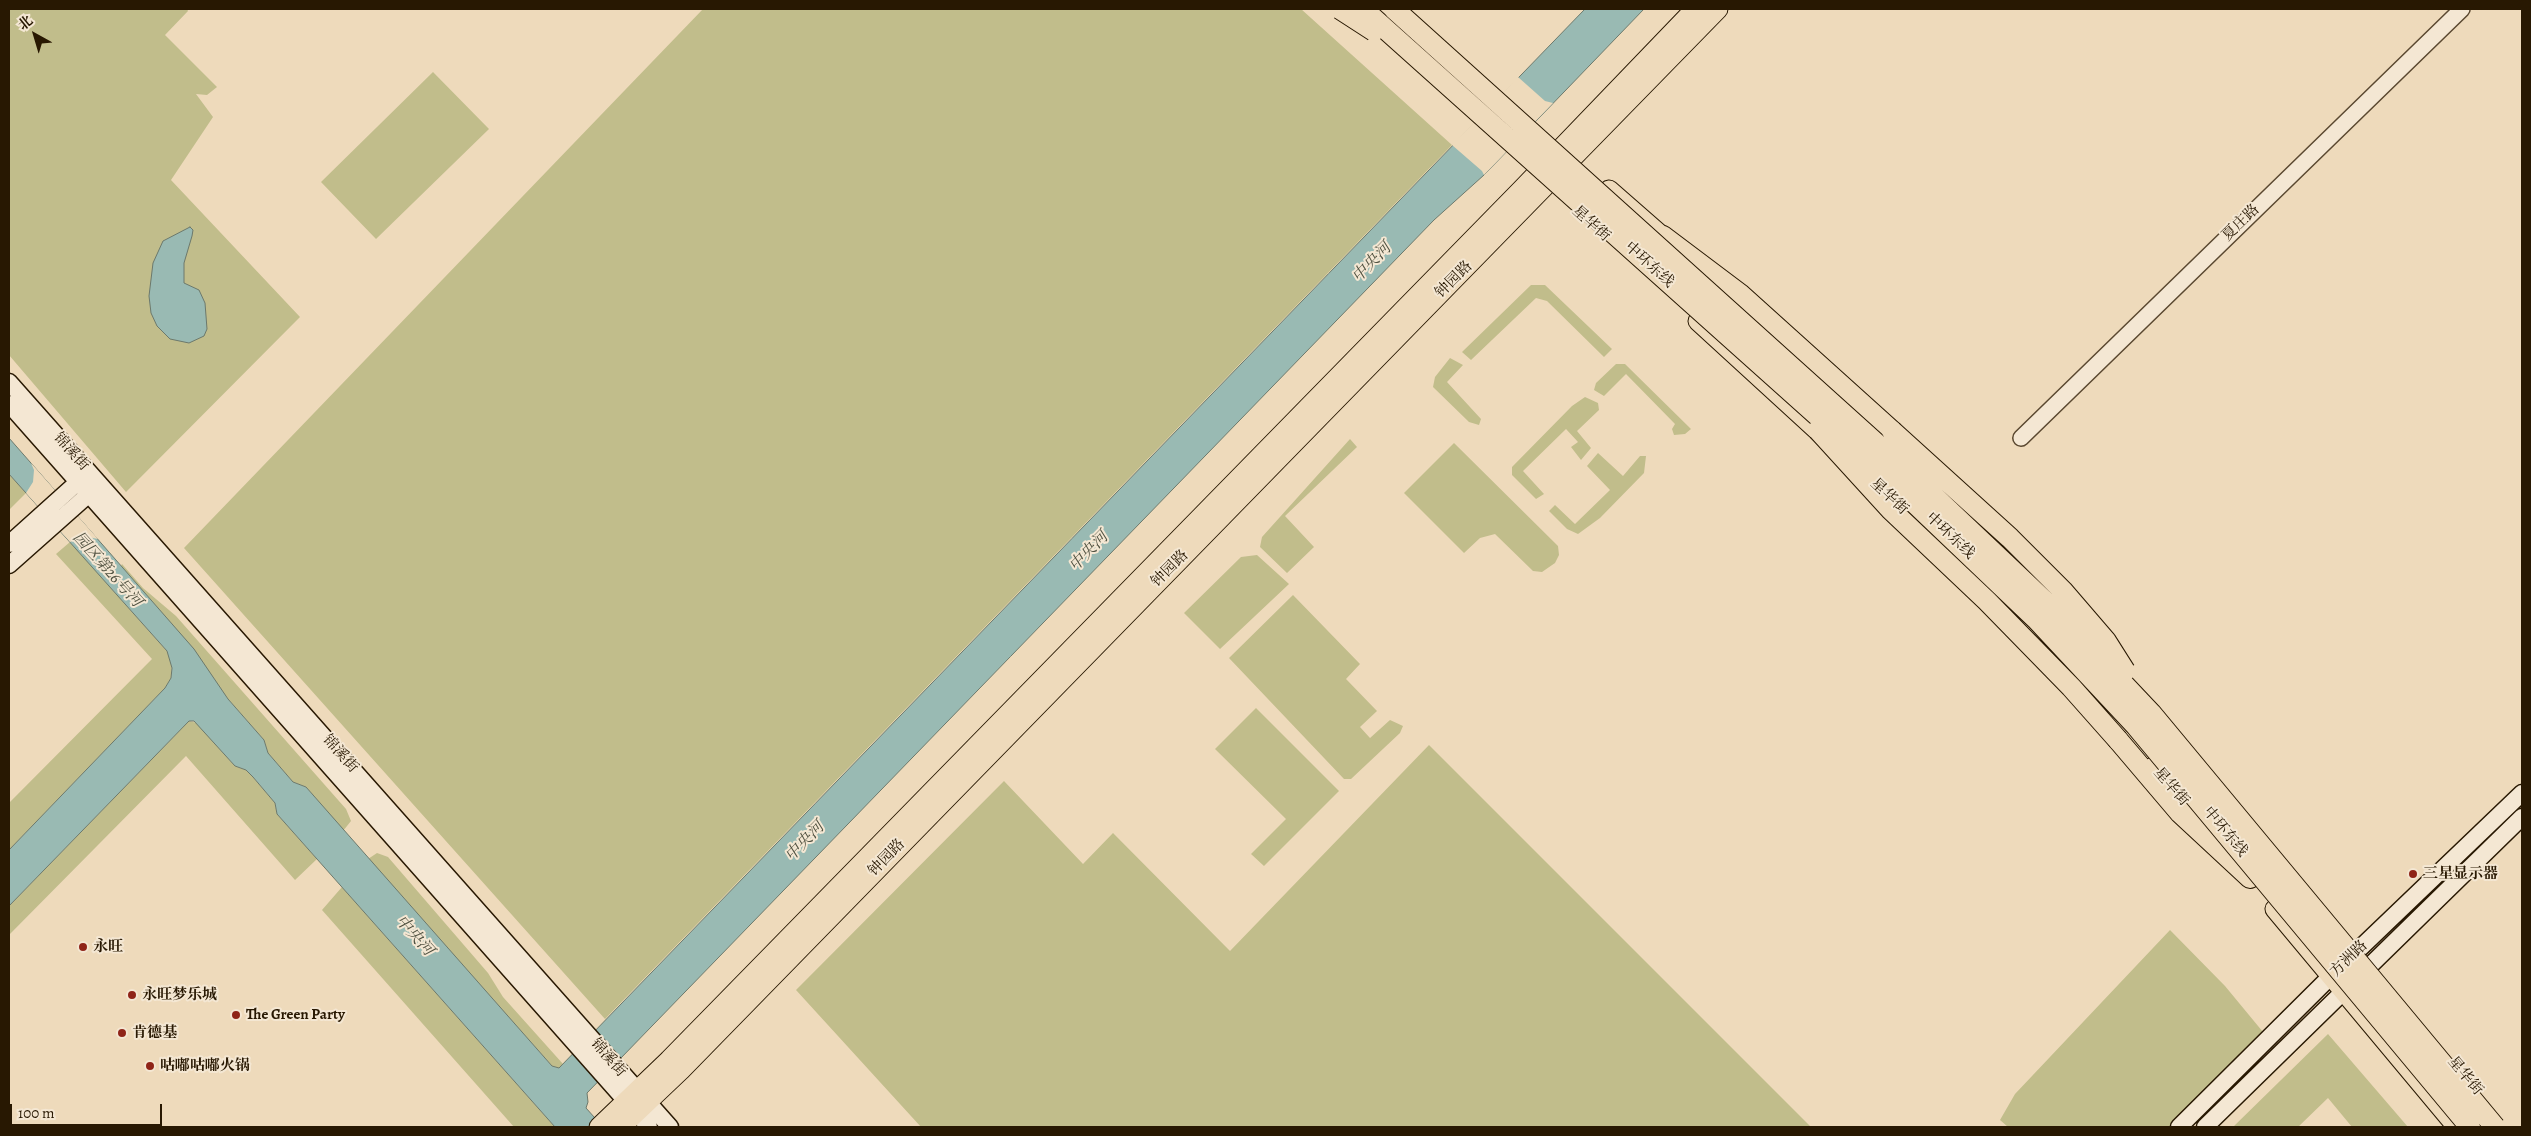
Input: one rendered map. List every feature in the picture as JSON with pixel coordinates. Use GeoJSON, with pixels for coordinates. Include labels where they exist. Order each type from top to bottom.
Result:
{"type":"FeatureCollection","features":[{"type":"Feature","properties":{"kind":"highway"},"geometry":{"type":"LineString","coordinates":[[1340,9],[1421,61]]}},
{"type":"Feature","properties":{"kind":"highway","name":"中环东线"},"geometry":{"type":"LineString","coordinates":[[1363,9],[1926,514],[2030,613],[2080,664],[2190,790],[2470,1127]]}},
{"type":"Feature","properties":{"kind":"highway","name":"中环东线"},"geometry":{"type":"LineString","coordinates":[[1394,9],[2007,564],[2050,606],[2150,714],[2495,1127]]}},
{"type":"Feature","properties":{"kind":"highway"},"geometry":{"type":"LineString","coordinates":[[1663,236],[1740,294],[2010,538],[2063,591],[2106,642],[2150,714]]}},
{"type":"Feature","properties":{"kind":"highway"},"geometry":{"type":"LineString","coordinates":[[1773,377],[1838,455],[2020,634],[2071,687],[2180,813],[2250,878]]}},
{"type":"Feature","properties":{"kind":"main road","name":"星华街"},"geometry":{"type":"LineString","coordinates":[[1348,9],[1542,179],[1896,503],[2026,627],[2125,734],[2250,878],[2456,1127]]}},
{"type":"Feature","properties":{"kind":"main road","name":"星华街"},"geometry":{"type":"LineString","coordinates":[[1407,9],[1566,152],[1663,236],[2058,598],[2217,778],[2507,1127]]}},
{"type":"Feature","properties":{"kind":"main road","name":"钟园路"},"geometry":{"type":"LineString","coordinates":[[608,1126],[637,1102],[1542,179],[1695,9]]}},
{"type":"Feature","properties":{"kind":"main road","name":"钟园路"},"geometry":{"type":"LineString","coordinates":[[1566,152],[1718,9]]}},
{"type":"Feature","properties":{"kind":"main road","name":"锦溪街"},"geometry":{"type":"LineString","coordinates":[[9,382],[87,485]]}},
{"type":"Feature","properties":{"kind":"main road","name":"锦溪街"},"geometry":{"type":"LineString","coordinates":[[9,404],[87,485],[637,1102],[670,1127]]}},
{"type":"Feature","properties":{"kind":"main road"},"geometry":{"type":"LineString","coordinates":[[9,565],[49,518],[87,485]]}},
{"type":"Feature","properties":{"kind":"main road"},"geometry":{"type":"LineString","coordinates":[[9,544],[49,518]]}},
{"type":"Feature","properties":{"kind":"main road","name":"方洲路"},"geometry":{"type":"LineString","coordinates":[[2179,1127],[2331,976],[2522,793]]}},
{"type":"Feature","properties":{"kind":"main road","name":"方洲路"},"geometry":{"type":"LineString","coordinates":[[2205,1127],[2522,817]]}},
{"type":"Feature","properties":{"kind":"main road","name":"锦溪街"},"geometry":{"type":"LineString","coordinates":[[637,1102],[650,1127]]}},
{"type":"Feature","properties":{"kind":"street","name":"夏庄路"},"geometry":{"type":"LineString","coordinates":[[2021,438],[2462,9]]}},
{"type":"Feature","properties":{"kind":"shaded area"},"geometry":{"type":"Polygon","coordinates":[[[9,9],[187,9],[188,11],[165,35],[217,87],[207,95],[196,94],[213,117],[171,180],[300,317],[126,492],[9,355],[9,9]]]}},
{"type":"Feature","properties":{"kind":"shaded area"},"geometry":{"type":"Polygon","coordinates":[[[703,9],[1301,9],[1452,145],[605,1019],[184,548],[703,9]]]}},
{"type":"Feature","properties":{"kind":"shaded area"},"geometry":{"type":"Polygon","coordinates":[[[433,72],[489,129],[376,239],[321,182],[433,72]]]}},
{"type":"Feature","properties":{"kind":"shaded area"},"geometry":{"type":"Polygon","coordinates":[[[1531,285],[1545,285],[1612,349],[1604,357],[1547,301],[1536,298],[1471,360],[1462,352],[1531,285]]]}},
{"type":"Feature","properties":{"kind":"shaded area"},"geometry":{"type":"Polygon","coordinates":[[[1450,358],[1463,365],[1447,382],[1481,419],[1479,425],[1469,422],[1433,387],[1435,377],[1450,358]]]}},
{"type":"Feature","properties":{"kind":"shaded area"},"geometry":{"type":"Polygon","coordinates":[[[1616,364],[1625,364],[1691,429],[1685,434],[1674,435],[1672,429],[1675,424],[1626,374],[1604,396],[1594,390],[1596,383],[1616,364]]]}},
{"type":"Feature","properties":{"kind":"shaded area"},"geometry":{"type":"Polygon","coordinates":[[[1585,397],[1598,403],[1599,410],[1577,431],[1591,448],[1581,460],[1571,447],[1578,442],[1566,429],[1523,471],[1544,494],[1536,499],[1512,475],[1512,467],[1572,406],[1585,397]]]}},
{"type":"Feature","properties":{"kind":"shaded area"},"geometry":{"type":"Polygon","coordinates":[[[1350,439],[1357,447],[1285,516],[1314,547],[1287,573],[1260,547],[1262,537],[1350,439]]]}},
{"type":"Feature","properties":{"kind":"shaded area"},"geometry":{"type":"Polygon","coordinates":[[[1454,443],[1558,546],[1559,555],[1555,563],[1542,572],[1533,571],[1495,534],[1480,538],[1464,553],[1404,493],[1454,443]]]}},
{"type":"Feature","properties":{"kind":"shaded area"},"geometry":{"type":"Polygon","coordinates":[[[1598,453],[1623,476],[1640,456],[1646,456],[1644,473],[1600,518],[1578,534],[1567,529],[1549,511],[1555,505],[1575,524],[1610,490],[1587,466],[1598,453]]]}},
{"type":"Feature","properties":{"kind":"shaded area"},"geometry":{"type":"Polygon","coordinates":[[[9,474],[26,493],[9,510],[9,474]]]}},
{"type":"Feature","properties":{"kind":"shaded area"},"geometry":{"type":"Polygon","coordinates":[[[70,542],[167,651],[172,664],[171,678],[165,688],[9,850],[9,803],[152,659],[56,554],[70,542]]]}},
{"type":"Feature","properties":{"kind":"shaded area"},"geometry":{"type":"Polygon","coordinates":[[[1257,555],[1289,584],[1220,649],[1184,613],[1241,557],[1257,555]]]}},
{"type":"Feature","properties":{"kind":"shaded area"},"geometry":{"type":"Polygon","coordinates":[[[122,564],[143,588],[176,616],[346,809],[351,821],[343,831],[306,787],[293,782],[268,753],[264,740],[228,699],[121,566],[122,564]]]}},
{"type":"Feature","properties":{"kind":"shaded area"},"geometry":{"type":"Polygon","coordinates":[[[1293,595],[1360,664],[1346,679],[1377,711],[1360,727],[1370,738],[1390,720],[1403,726],[1400,733],[1351,779],[1344,779],[1229,658],[1293,595]]]}},
{"type":"Feature","properties":{"kind":"shaded area"},"geometry":{"type":"Polygon","coordinates":[[[1256,708],[1339,791],[1264,866],[1251,854],[1286,819],[1215,749],[1256,708]]]}},
{"type":"Feature","properties":{"kind":"shaded area"},"geometry":{"type":"Polygon","coordinates":[[[189,721],[197,723],[235,766],[246,770],[253,777],[275,803],[277,814],[317,859],[295,880],[186,756],[9,935],[9,906],[189,721]]]}},
{"type":"Feature","properties":{"kind":"shaded area"},"geometry":{"type":"Polygon","coordinates":[[[1429,745],[1811,1127],[921,1127],[796,990],[1004,781],[1083,864],[1113,833],[1230,951],[1429,745]]]}},
{"type":"Feature","properties":{"kind":"shaded area"},"geometry":{"type":"Polygon","coordinates":[[[377,853],[388,857],[488,973],[503,997],[563,1064],[559,1068],[552,1066],[368,859],[377,853]]]}},
{"type":"Feature","properties":{"kind":"shaded area"},"geometry":{"type":"Polygon","coordinates":[[[342,887],[555,1127],[514,1127],[322,910],[342,887]]]}},
{"type":"Feature","properties":{"kind":"shaded area"},"geometry":{"type":"Polygon","coordinates":[[[2170,930],[2225,986],[2263,1032],[2170,1127],[2008,1127],[2000,1120],[2015,1094],[2170,930]]]}},
{"type":"Feature","properties":{"kind":"shaded area"},"geometry":{"type":"Polygon","coordinates":[[[2328,1034],[2408,1127],[2352,1127],[2328,1098],[2298,1127],[2233,1127],[2328,1034]]]}},
{"type":"Feature","properties":{"kind":"water"},"geometry":{"type":"Polygon","coordinates":[[[1585,9],[1644,9],[1484,175],[1434,220],[587,1093],[588,1102],[586,1108],[603,1127],[555,1127],[277,814],[275,803],[253,777],[246,770],[235,766],[194,721],[189,721],[9,906],[9,850],[165,688],[171,678],[172,668],[167,651],[9,474],[9,438],[194,649],[228,699],[264,740],[268,753],[293,782],[306,787],[552,1066],[559,1068],[1585,9]]]}},
{"type":"Feature","properties":{"kind":"water"},"geometry":{"type":"Polygon","coordinates":[[[190,227],[193,230],[184,263],[184,283],[199,290],[205,303],[207,329],[204,336],[189,343],[170,339],[157,326],[151,313],[149,296],[153,263],[163,241],[190,227]]]}},
{"type":"Feature","properties":{"kind":"pier"},"geometry":{"type":"Polygon","coordinates":[[[1518,77],[1545,101],[1553,103],[1484,175],[1482,171],[1452,145],[1518,77]]]}},
{"type":"Feature","properties":{"kind":"pier"},"geometry":{"type":"Polygon","coordinates":[[[31,463],[98,539],[83,536],[70,542],[26,493],[33,482],[34,470],[31,463]]]}},
{"type":"Feature","properties":{"kind":"place","name":"三星显示器"},"geometry":{"type":"Point","coordinates":[2413,874]}},
{"type":"Feature","properties":{"kind":"place","name":"永旺"},"geometry":{"type":"Point","coordinates":[83,947]}},
{"type":"Feature","properties":{"kind":"place","name":"永旺梦乐城"},"geometry":{"type":"Point","coordinates":[132,995]}},
{"type":"Feature","properties":{"kind":"place","name":"The Green Party"},"geometry":{"type":"Point","coordinates":[236,1015]}},
{"type":"Feature","properties":{"kind":"place","name":"肯德基"},"geometry":{"type":"Point","coordinates":[122,1033]}},
{"type":"Feature","properties":{"kind":"place","name":"咕嘟咕嘟火锅"},"geometry":{"type":"Point","coordinates":[150,1066]}},
{"type":"Feature","properties":{"kind":"water label","name":"中央河"},"geometry":{"type":"Point","coordinates":[1372,263]}},
{"type":"Feature","properties":{"kind":"water label","name":"中央河"},"geometry":{"type":"Point","coordinates":[1089,552]}},
{"type":"Feature","properties":{"kind":"water label","name":"园区第26号河"},"geometry":{"type":"Point","coordinates":[107,570]}},
{"type":"Feature","properties":{"kind":"water label","name":"中央河"},"geometry":{"type":"Point","coordinates":[805,842]}},
{"type":"Feature","properties":{"kind":"water label","name":"中央河"},"geometry":{"type":"Point","coordinates":[414,936]}}]}
